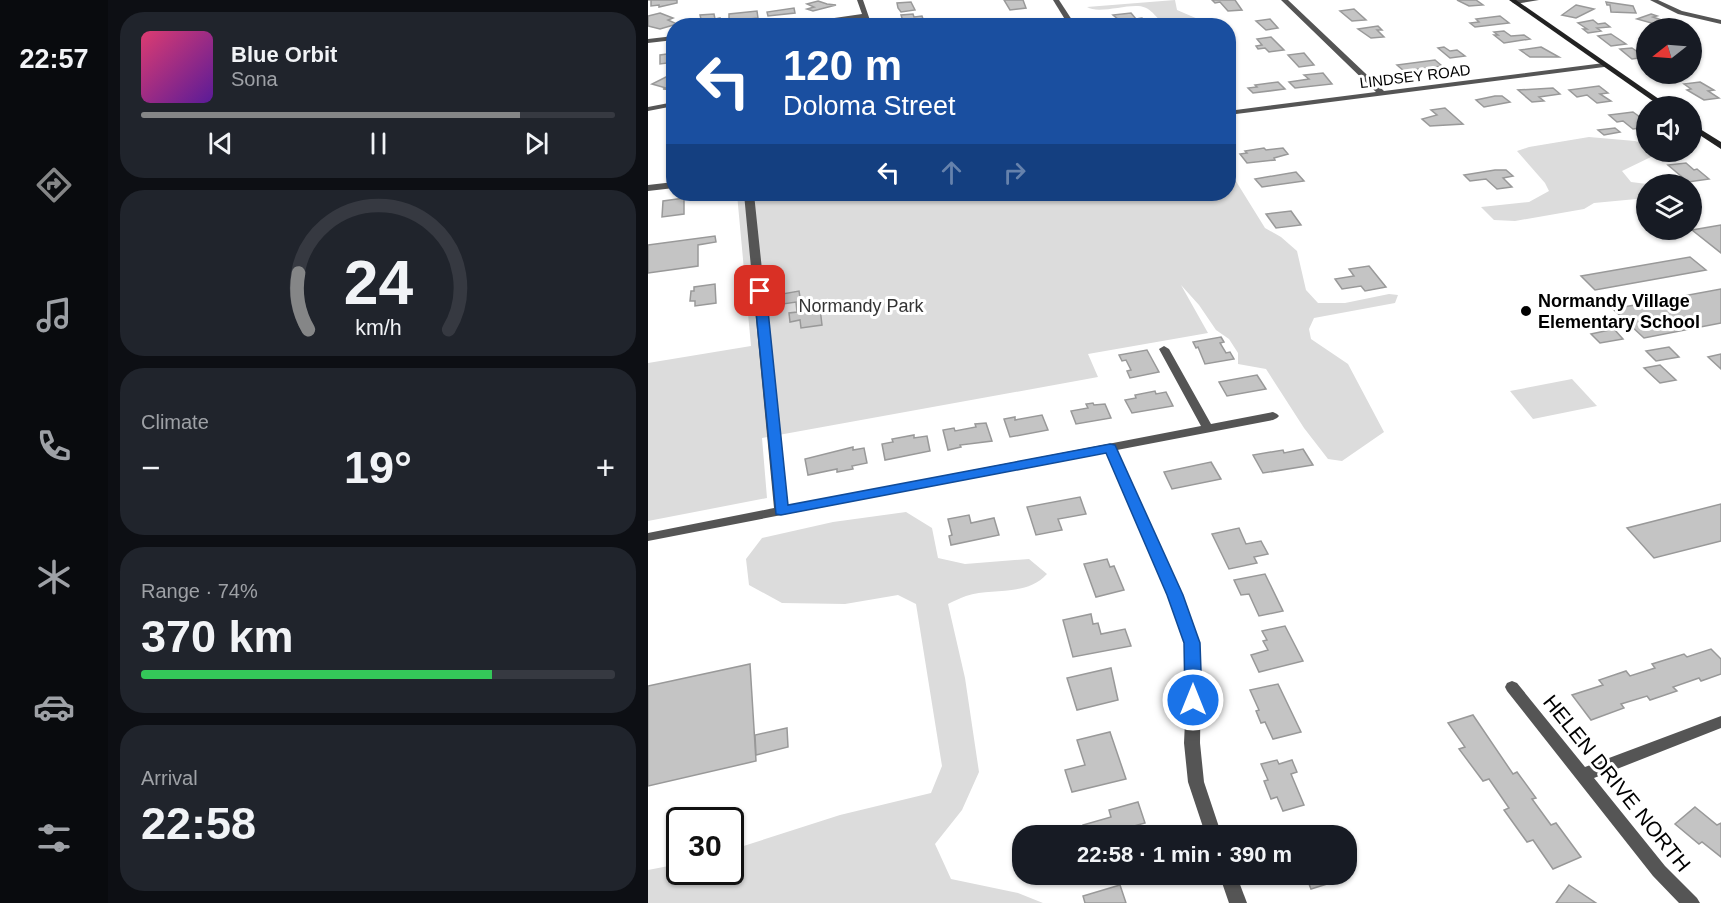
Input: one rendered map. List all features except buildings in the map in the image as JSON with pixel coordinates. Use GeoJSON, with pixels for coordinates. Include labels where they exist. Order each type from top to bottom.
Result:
{"type":"FeatureCollection","features":[{"type":"Feature","properties":{"kind":"street"},"geometry":{"type":"LineString","coordinates":[[849,18],[866,16],[860,0]]}},
{"type":"Feature","properties":{"kind":"street"},"geometry":{"type":"LineString","coordinates":[[1056,0],[1068,18]]}},
{"type":"Feature","properties":{"kind":"street"},"geometry":{"type":"LineString","coordinates":[[1284,0],[1383,94]]}},
{"type":"Feature","properties":{"kind":"street"},"geometry":{"type":"LineString","coordinates":[[1513,1],[1536,0]]}},
{"type":"Feature","properties":{"kind":"street"},"geometry":{"type":"LineString","coordinates":[[1653,0],[1680,13],[1721,22]]}},
{"type":"Feature","properties":{"kind":"street"},"geometry":{"type":"LineString","coordinates":[[1513,1],[1650,96]]}},
{"type":"Feature","properties":{"kind":"street"},"geometry":{"type":"LineString","coordinates":[[648,41],[666,39]]}},
{"type":"Feature","properties":{"kind":"street","name":"LINDSEY ROAD"},"geometry":{"type":"LineString","coordinates":[[1236,112],[1604,64]]}},
{"type":"Feature","properties":{"kind":"street"},"geometry":{"type":"LineString","coordinates":[[648,109],[666,106]]}},
{"type":"Feature","properties":{"kind":"street"},"geometry":{"type":"LineString","coordinates":[[1702,133],[1721,146]]}},
{"type":"Feature","properties":{"kind":"street"},"geometry":{"type":"LineString","coordinates":[[648,188],[666,186]]}},
{"type":"Feature","properties":{"kind":"street"},"geometry":{"type":"LineString","coordinates":[[750,201],[781,511]]}},
{"type":"Feature","properties":{"kind":"street"},"geometry":{"type":"LineString","coordinates":[[1164,349],[1208,429]]}},
{"type":"Feature","properties":{"kind":"street"},"geometry":{"type":"LineString","coordinates":[[648,537],[1273,416]]}},
{"type":"Feature","properties":{"kind":"street"},"geometry":{"type":"LineString","coordinates":[[1110,448],[1175,595],[1192,643],[1194,678],[1192,743],[1196,782],[1210,825]]}},
{"type":"Feature","properties":{"kind":"street","name":"HELEN DRIVE NORTH"},"geometry":{"type":"LineString","coordinates":[[1512,687],[1659,872],[1691,903]]}},
{"type":"Feature","properties":{"kind":"street"},"geometry":{"type":"LineString","coordinates":[[1583,775],[1721,722]]}},
{"type":"Feature","properties":{"kind":"street"},"geometry":{"type":"LineString","coordinates":[[1231,885],[1238,903]]}},
{"type":"Feature","properties":{"kind":"green space"},"geometry":{"type":"Polygon","coordinates":[[[1175,0],[1177,10],[1196,18],[1158,18],[1148,9],[1138,6],[1098,10],[1087,7],[1175,0]]]}},
{"type":"Feature","properties":{"kind":"green space"},"geometry":{"type":"Polygon","coordinates":[[[1589,137],[1636,141],[1636,162],[1641,162],[1622,171],[1631,182],[1636,183],[1636,199],[1594,203],[1584,209],[1515,221],[1494,220],[1481,207],[1529,202],[1549,191],[1545,183],[1517,151],[1589,137]]]}},
{"type":"Feature","properties":{"kind":"green space","name":"Normandy Park"},"geometry":{"type":"Polygon","coordinates":[[[1236,181],[1265,228],[1281,237],[1297,251],[1306,290],[1318,303],[1345,303],[1389,294],[1398,295],[1395,303],[1314,318],[1309,329],[1311,339],[1348,364],[1384,432],[1342,461],[1328,459],[1304,428],[1266,369],[1238,364],[1238,353],[1229,339],[1216,330],[1199,305],[1181,285],[1208,333],[1088,354],[1098,377],[762,438],[767,498],[648,521],[648,363],[751,346],[738,201],[1236,201],[1236,181]]]}},
{"type":"Feature","properties":{"kind":"green space"},"geometry":{"type":"Polygon","coordinates":[[[1572,379],[1597,406],[1533,419],[1510,391],[1572,379]]]}},
{"type":"Feature","properties":{"kind":"green space"},"geometry":{"type":"Polygon","coordinates":[[[906,512],[932,528],[938,558],[965,564],[1029,559],[1047,574],[1029,586],[976,593],[948,604],[965,678],[979,772],[962,810],[935,844],[951,879],[1018,893],[1043,903],[648,903],[648,870],[666,867],[666,885],[744,885],[744,846],[840,815],[931,793],[942,766],[916,604],[898,595],[845,604],[782,603],[749,585],[746,559],[762,538],[833,522],[906,512]]]}},
{"type":"Feature","properties":{"kind":"place","name":"Normandy Village Elementary School"},"geometry":{"type":"Point","coordinates":[1526,311]}},
{"type":"Feature","properties":{"kind":"route"},"geometry":{"type":"LineString","coordinates":[[760,291],[781,511],[1110,448],[1175,595],[1192,643],[1193,700]]}}]}
